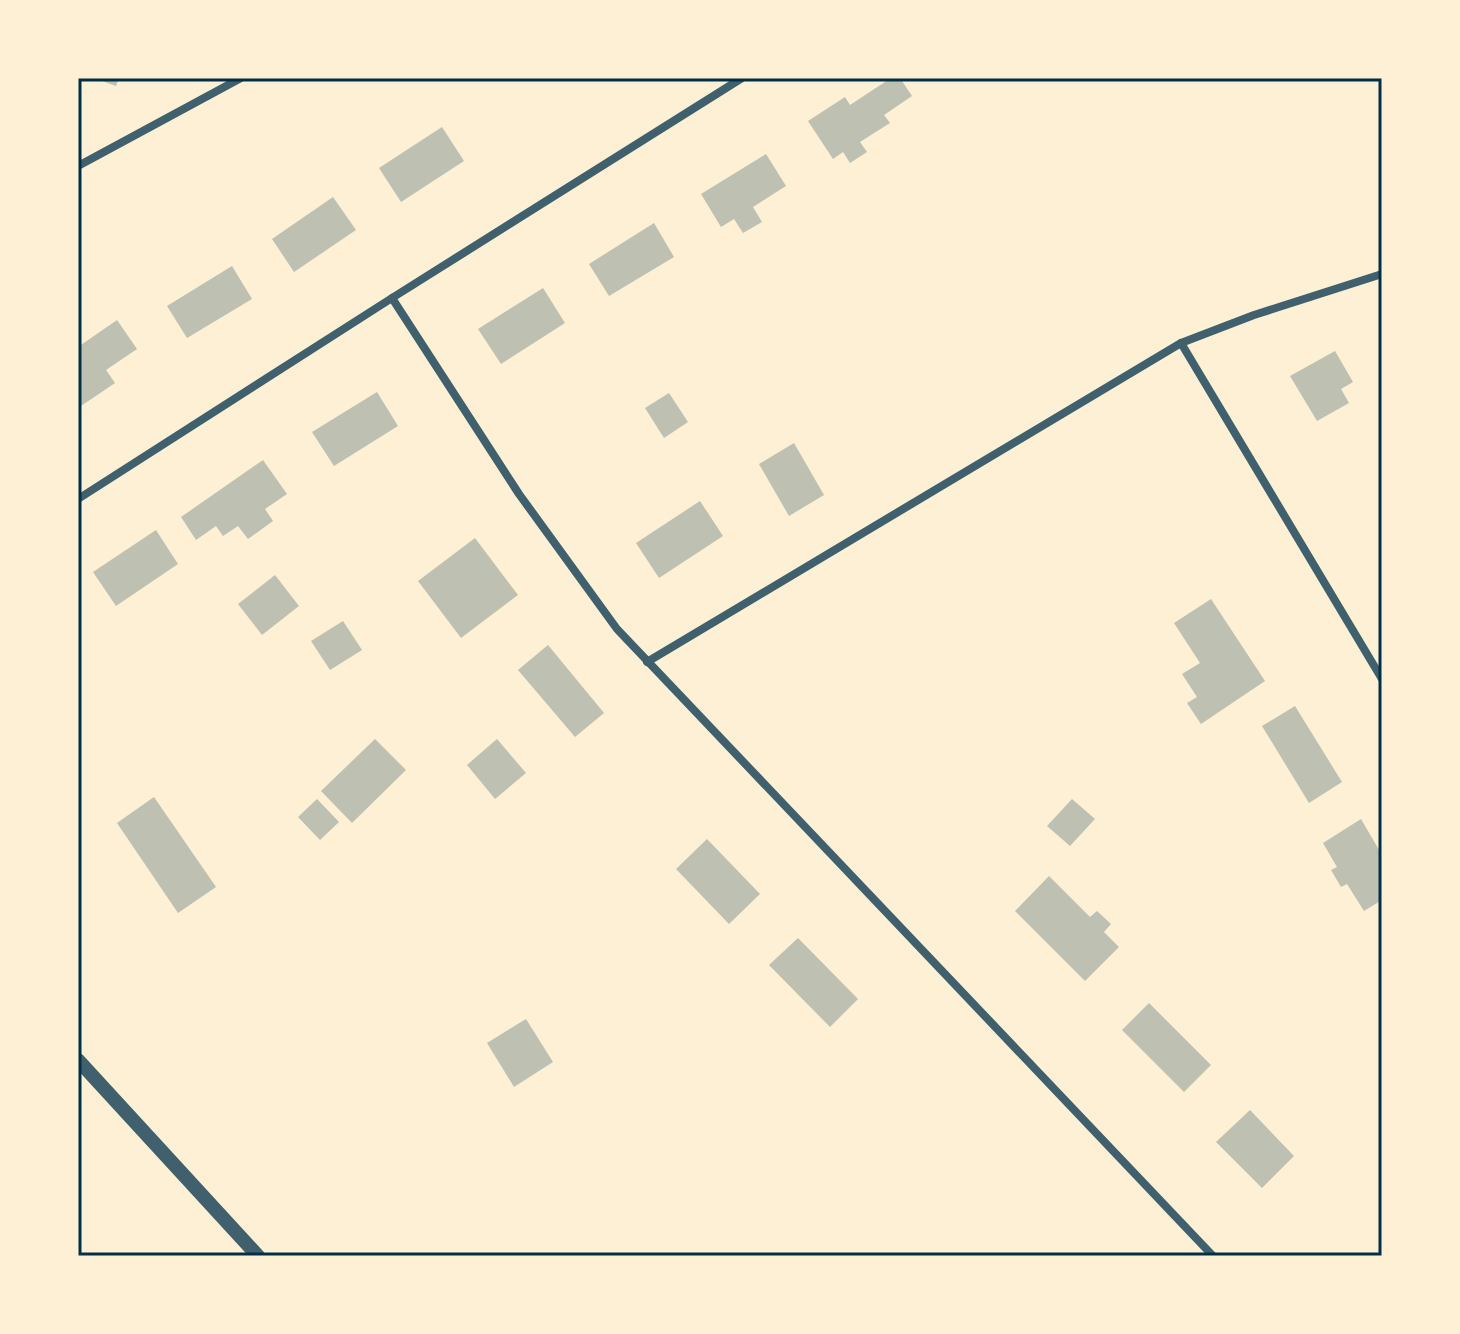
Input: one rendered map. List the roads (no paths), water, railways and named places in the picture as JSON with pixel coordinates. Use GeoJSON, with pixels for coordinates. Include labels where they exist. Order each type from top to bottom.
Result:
{"type":"FeatureCollection","features":[{"type":"Feature","properties":{"kind":"street"},"geometry":{"type":"LineString","coordinates":[[78,166],[241,78]]}},
{"type":"Feature","properties":{"kind":"street"},"geometry":{"type":"LineString","coordinates":[[78,499],[742,78]]}},
{"type":"Feature","properties":{"kind":"street"},"geometry":{"type":"LineString","coordinates":[[647,662],[1181,343],[1254,315],[1382,274]]}},
{"type":"Feature","properties":{"kind":"street"},"geometry":{"type":"LineString","coordinates":[[392,298],[519,494],[617,629],[1213,1256]]}},
{"type":"Feature","properties":{"kind":"street"},"geometry":{"type":"LineString","coordinates":[[1181,343],[1382,679]]}},
{"type":"Feature","properties":{"kind":"street"},"geometry":{"type":"LineString","coordinates":[[78,1060],[258,1256]]}}]}
